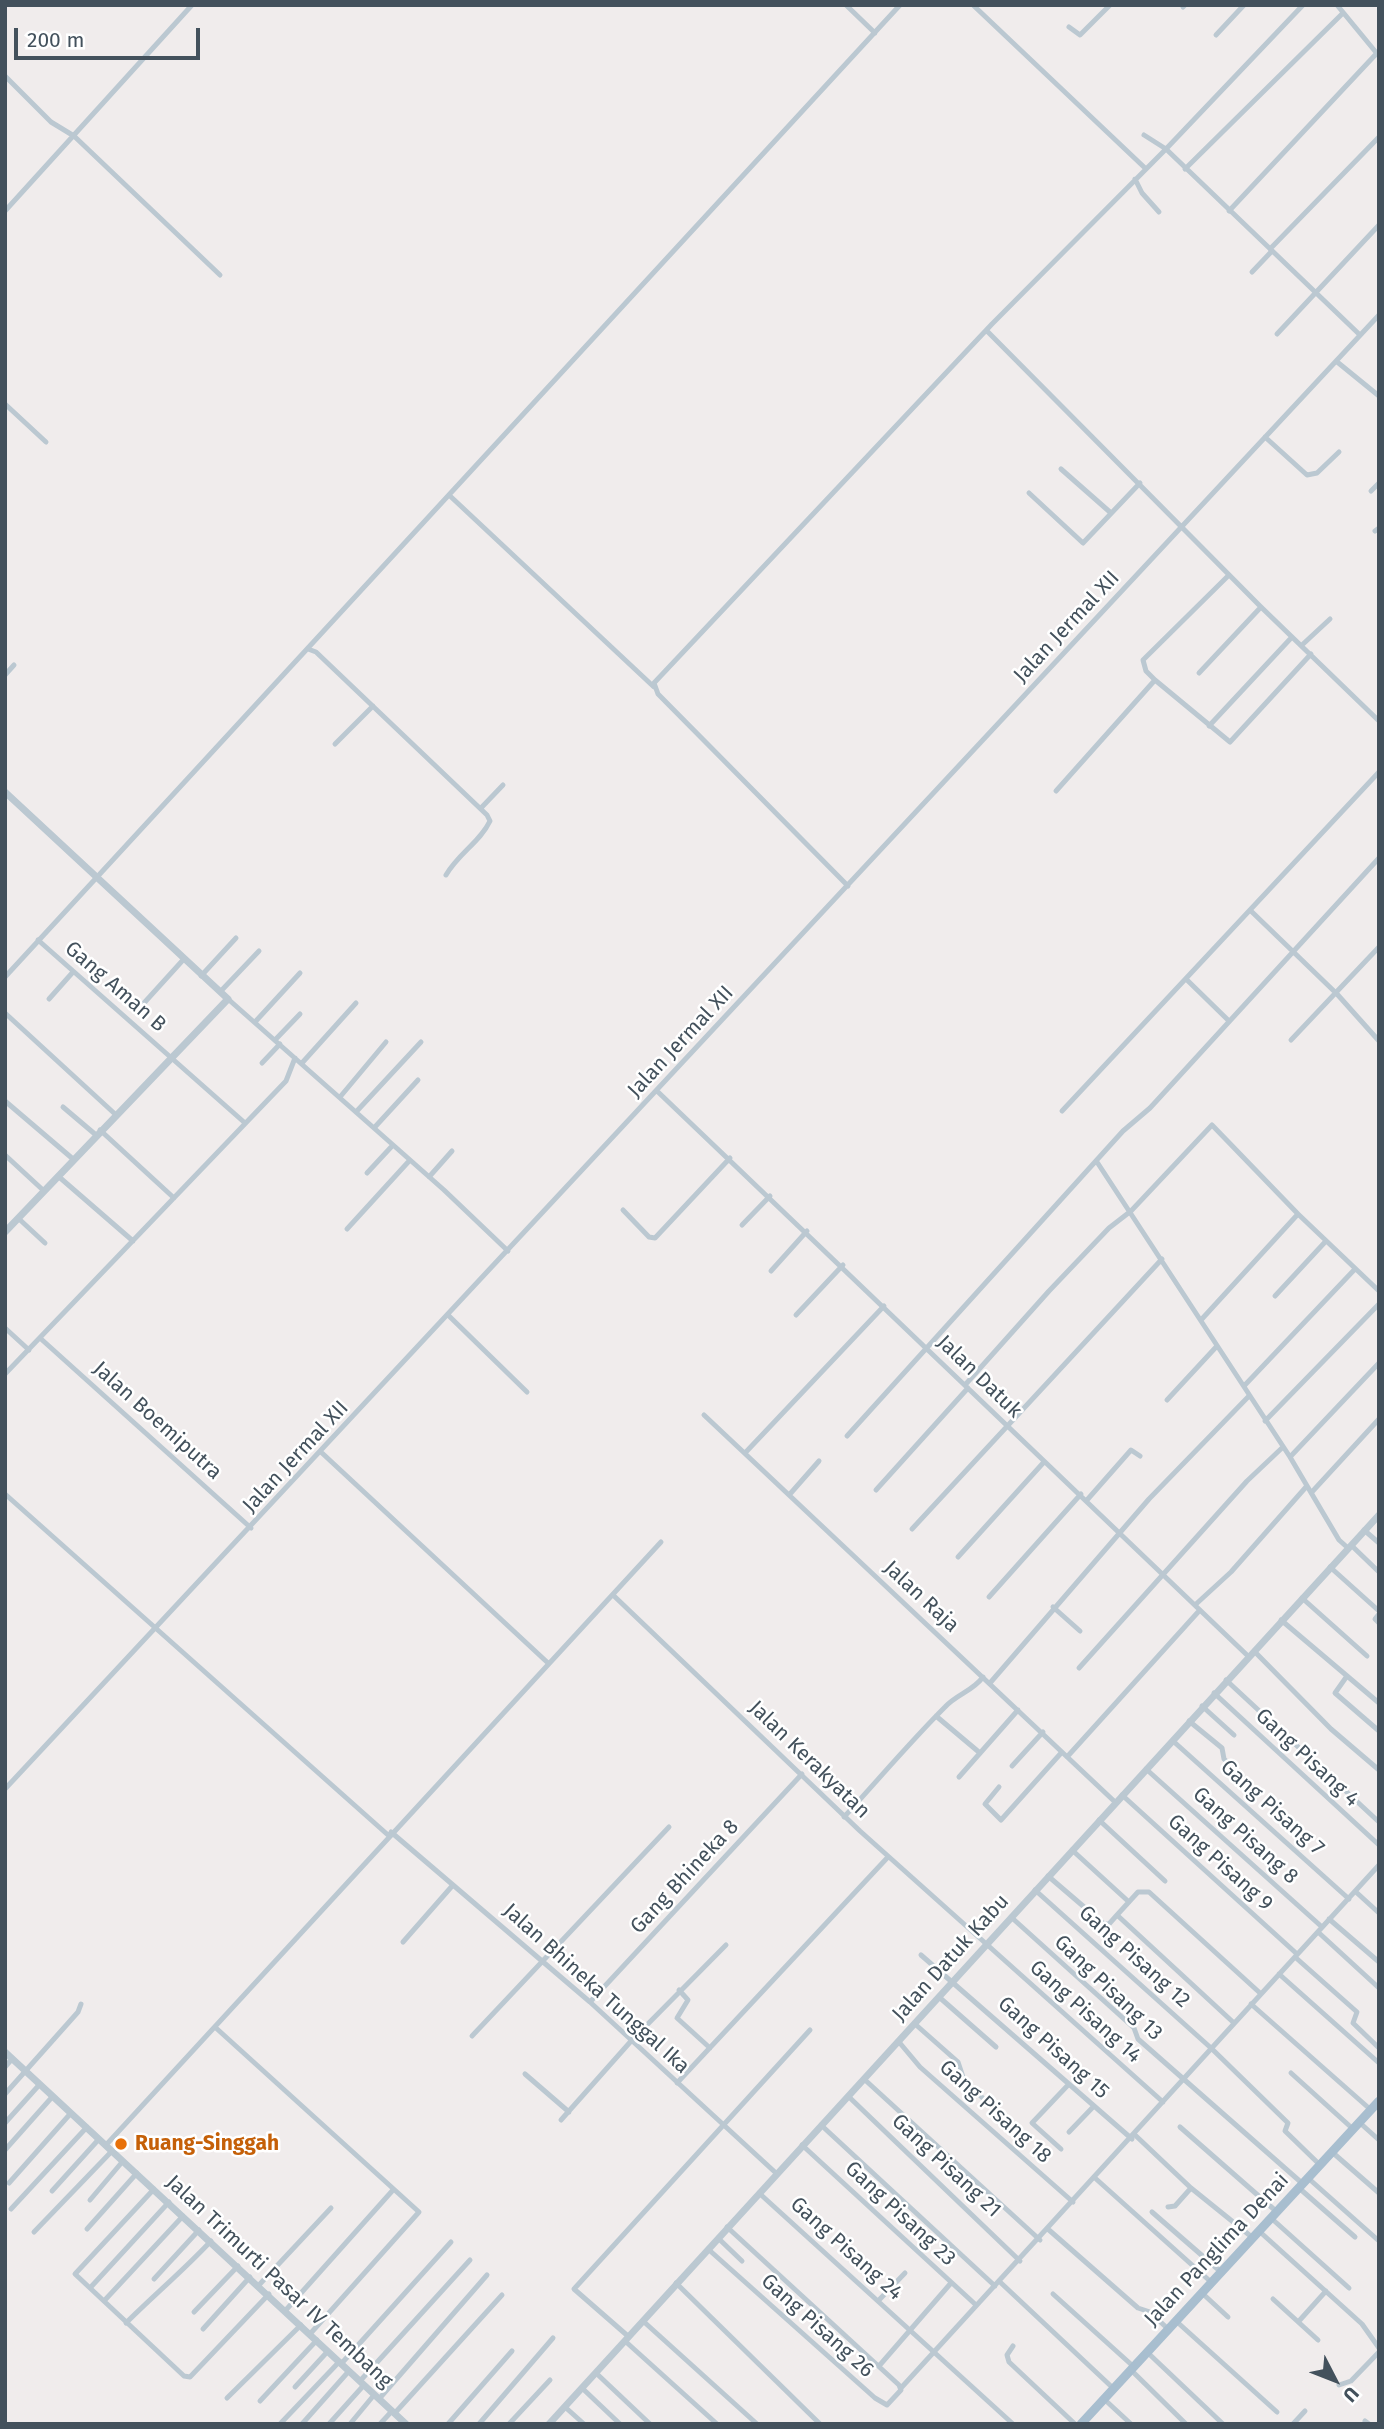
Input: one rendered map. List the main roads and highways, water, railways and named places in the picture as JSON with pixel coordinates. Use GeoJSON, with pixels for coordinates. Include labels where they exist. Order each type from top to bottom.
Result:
{"type":"FeatureCollection","features":[{"type":"Feature","properties":{"kind":"main road","name":"Jalan Panglima Denai"},"geometry":{"type":"LineString","coordinates":[[1082,2424],[1379,2101]]}},
{"type":"Feature","properties":{"kind":"place","name":"Ruang-Singgah"},"geometry":{"type":"Point","coordinates":[121,2144]}}]}
